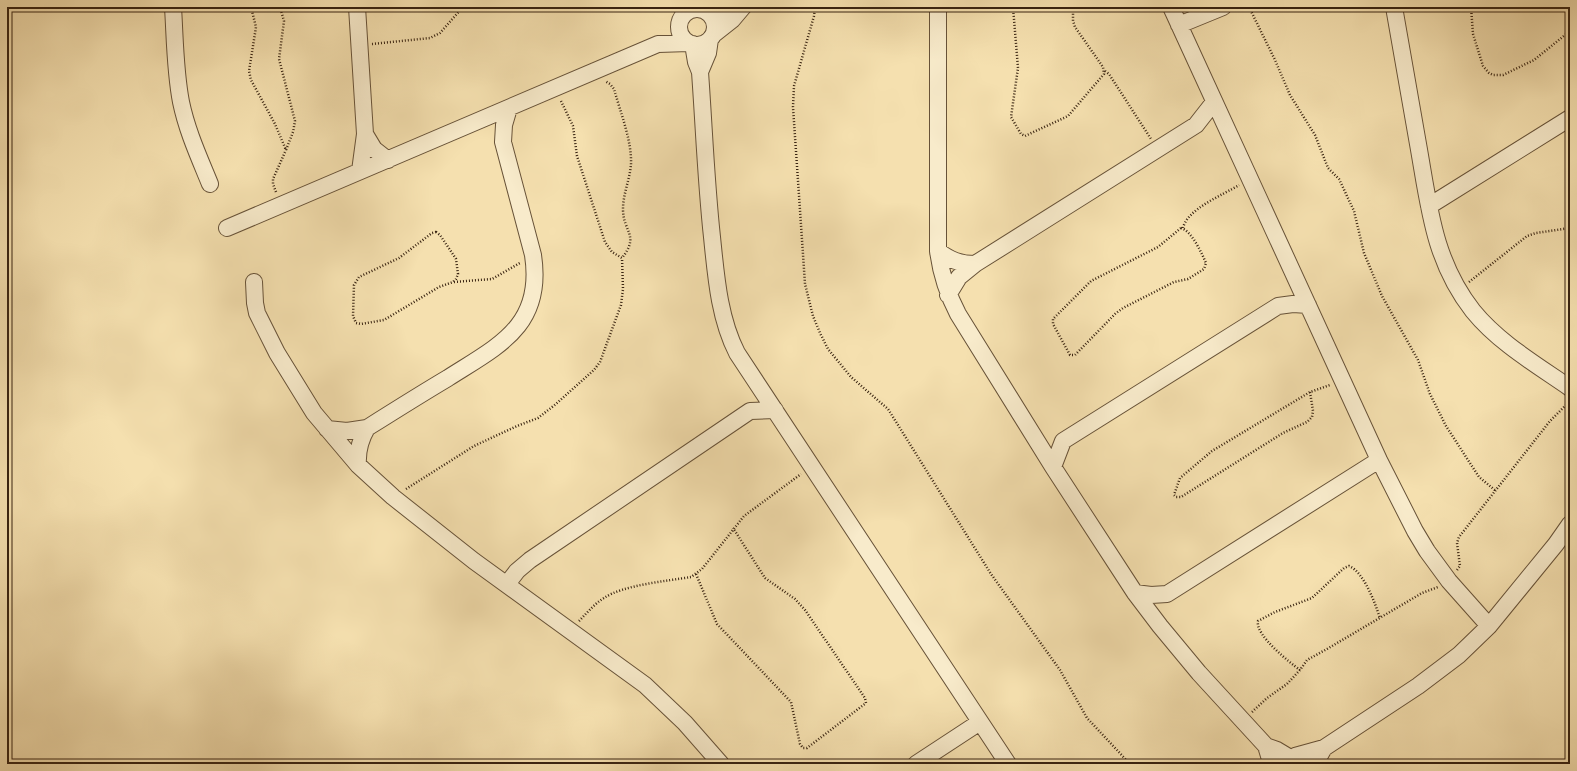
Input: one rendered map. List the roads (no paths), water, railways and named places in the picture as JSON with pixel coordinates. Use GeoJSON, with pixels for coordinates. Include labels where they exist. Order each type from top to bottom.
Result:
{"type":"FeatureCollection","features":[{"type":"Feature","properties":{"kind":"street"},"geometry":{"type":"LineString","coordinates":[[173,7],[176,66],[181,103],[192,139],[210,184]]}},
{"type":"Feature","properties":{"kind":"street"},"geometry":{"type":"LineString","coordinates":[[357,7],[365,134],[360,171]]}},
{"type":"Feature","properties":{"kind":"street"},"geometry":{"type":"LineString","coordinates":[[658,44],[684,13],[694,9],[705,10],[743,7]]}},
{"type":"Feature","properties":{"kind":"street"},"geometry":{"type":"LineString","coordinates":[[227,228],[658,44],[702,44],[732,20],[743,7]]}},
{"type":"Feature","properties":{"kind":"street"},"geometry":{"type":"LineString","coordinates":[[938,7],[938,251],[940,266],[948,295],[958,314],[1053,467],[1135,593],[1199,673],[1266,746],[1269,756],[1287,761],[1324,748],[1440,670],[1459,655],[1489,626],[1556,544],[1570,524]]}},
{"type":"Feature","properties":{"kind":"street"},"geometry":{"type":"LineString","coordinates":[[1171,7],[1379,460],[1415,531],[1445,575],[1489,626]]}},
{"type":"Feature","properties":{"kind":"street"},"geometry":{"type":"LineString","coordinates":[[1179,25],[1223,7]]}},
{"type":"Feature","properties":{"kind":"street"},"geometry":{"type":"LineString","coordinates":[[1394,7],[1433,228],[1445,265],[1458,290],[1474,312],[1503,341],[1570,388]]}},
{"type":"Feature","properties":{"kind":"street"},"geometry":{"type":"LineString","coordinates":[[700,72],[708,53],[714,23],[712,17],[705,10]]}},
{"type":"Feature","properties":{"kind":"street"},"geometry":{"type":"LineString","coordinates":[[684,13],[679,27],[680,33],[684,39],[691,44],[700,72],[714,261],[724,319],[734,347],[1008,764]]}},
{"type":"Feature","properties":{"kind":"street"},"geometry":{"type":"LineString","coordinates":[[948,295],[960,277],[975,264],[1196,125],[1214,102]]}},
{"type":"Feature","properties":{"kind":"street"},"geometry":{"type":"LineString","coordinates":[[326,429],[347,431],[367,428],[497,347],[507,339],[523,318],[533,294],[535,268],[533,255],[503,142],[504,125],[509,108]]}},
{"type":"Feature","properties":{"kind":"street"},"geometry":{"type":"LineString","coordinates":[[1429,206],[1570,118]]}},
{"type":"Feature","properties":{"kind":"street"},"geometry":{"type":"LineString","coordinates":[[477,122],[491,130],[503,142]]}},
{"type":"Feature","properties":{"kind":"street"},"geometry":{"type":"LineString","coordinates":[[1196,125],[1226,127]]}},
{"type":"Feature","properties":{"kind":"street"},"geometry":{"type":"LineString","coordinates":[[365,134],[374,149],[388,160]]}},
{"type":"Feature","properties":{"kind":"street"},"geometry":{"type":"LineString","coordinates":[[938,251],[955,261],[975,264]]}},
{"type":"Feature","properties":{"kind":"street"},"geometry":{"type":"LineString","coordinates":[[254,282],[255,303],[261,323],[289,374],[326,429],[358,465],[393,497],[474,561],[623,668],[665,703],[705,744],[721,764]]}},
{"type":"Feature","properties":{"kind":"street"},"geometry":{"type":"LineString","coordinates":[[1038,441],[1062,441],[1278,306],[1298,283]]}},
{"type":"Feature","properties":{"kind":"street"},"geometry":{"type":"LineString","coordinates":[[1278,306],[1293,304],[1308,305]]}},
{"type":"Feature","properties":{"kind":"street"},"geometry":{"type":"LineString","coordinates":[[507,584],[530,560],[750,411],[756,399],[759,387]]}},
{"type":"Feature","properties":{"kind":"street"},"geometry":{"type":"LineString","coordinates":[[750,411],[775,410]]}},
{"type":"Feature","properties":{"kind":"street"},"geometry":{"type":"LineString","coordinates":[[358,465],[357,457],[360,442],[367,428]]}},
{"type":"Feature","properties":{"kind":"street"},"geometry":{"type":"LineString","coordinates":[[1053,467],[1062,441]]}},
{"type":"Feature","properties":{"kind":"street"},"geometry":{"type":"LineString","coordinates":[[1135,593],[1151,595],[1167,594],[1379,460]]}},
{"type":"Feature","properties":{"kind":"street"},"geometry":{"type":"LineString","coordinates":[[1160,626],[1162,606],[1167,594]]}},
{"type":"Feature","properties":{"kind":"street"},"geometry":{"type":"LineString","coordinates":[[916,764],[980,722]]}},
{"type":"Feature","properties":{"kind":"street"},"geometry":{"type":"LineString","coordinates":[[1315,764],[1324,748]]}}]}
